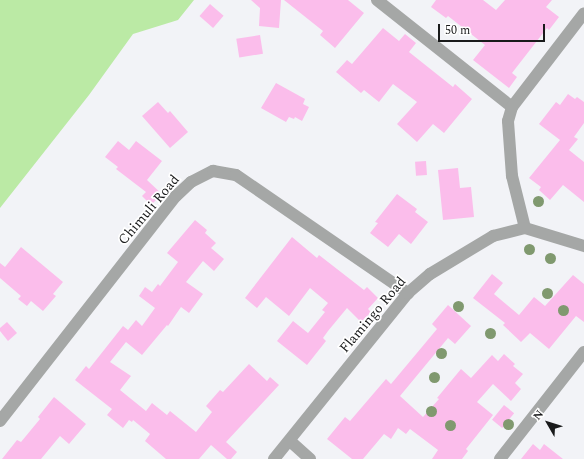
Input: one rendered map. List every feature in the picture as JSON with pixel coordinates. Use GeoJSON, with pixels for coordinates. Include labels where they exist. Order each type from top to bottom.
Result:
{"type":"FeatureCollection","features":[{"type":"Feature","properties":{"kind":"street"},"geometry":{"type":"LineString","coordinates":[[377,0],[512,107]]}},
{"type":"Feature","properties":{"kind":"street"},"geometry":{"type":"LineString","coordinates":[[584,13],[512,107],[508,121],[512,176],[525,228],[584,246]]}},
{"type":"Feature","properties":{"kind":"street","name":"Chimuli Road"},"geometry":{"type":"LineString","coordinates":[[0,421],[176,196],[191,182],[213,170],[236,175],[408,294]]}},
{"type":"Feature","properties":{"kind":"street","name":"Flamingo Road"},"geometry":{"type":"LineString","coordinates":[[274,459],[408,294],[430,274],[493,236],[525,228]]}},
{"type":"Feature","properties":{"kind":"street"},"geometry":{"type":"LineString","coordinates":[[500,459],[584,352]]}},
{"type":"Feature","properties":{"kind":"street"},"geometry":{"type":"LineString","coordinates":[[290,441],[310,459]]}},
{"type":"Feature","properties":{"kind":"green space"},"geometry":{"type":"Polygon","coordinates":[[[0,0],[194,0],[178,20],[133,34],[89,95],[0,208],[0,0]]]}},
{"type":"Feature","properties":{"kind":"building"},"geometry":{"type":"Polygon","coordinates":[[[251,0],[281,0],[279,28],[259,26],[260,8],[251,0]]]}},
{"type":"Feature","properties":{"kind":"building"},"geometry":{"type":"Polygon","coordinates":[[[284,0],[348,0],[364,13],[335,48],[320,35],[323,31],[284,0]]]}},
{"type":"Feature","properties":{"kind":"building"},"geometry":{"type":"Polygon","coordinates":[[[436,0],[483,0],[496,10],[505,0],[552,0],[546,7],[559,17],[549,30],[547,28],[512,73],[517,77],[509,88],[473,60],[485,45],[448,16],[446,18],[431,7],[436,0]]]}},
{"type":"Feature","properties":{"kind":"building"},"geometry":{"type":"Polygon","coordinates":[[[210,4],[224,16],[213,28],[200,16],[210,4]]]}},
{"type":"Feature","properties":{"kind":"building"},"geometry":{"type":"Polygon","coordinates":[[[383,28],[399,41],[405,34],[416,43],[409,52],[453,87],[455,84],[472,99],[444,133],[433,124],[417,142],[397,124],[417,102],[393,84],[379,102],[364,90],[361,93],[336,72],[347,60],[352,64],[383,28]]]}},
{"type":"Feature","properties":{"kind":"building"},"geometry":{"type":"Polygon","coordinates":[[[260,35],[263,54],[239,58],[236,39],[260,35]]]}},
{"type":"Feature","properties":{"kind":"building"},"geometry":{"type":"Polygon","coordinates":[[[276,83],[305,99],[303,104],[309,107],[302,121],[295,117],[294,119],[289,117],[286,122],[261,108],[276,83]]]}},
{"type":"Feature","properties":{"kind":"building"},"geometry":{"type":"Polygon","coordinates":[[[568,94],[575,99],[577,97],[584,102],[584,123],[574,137],[578,139],[569,150],[584,162],[584,202],[563,185],[550,200],[539,190],[541,187],[529,178],[560,140],[539,124],[556,102],[560,105],[568,94]]]}},
{"type":"Feature","properties":{"kind":"building"},"geometry":{"type":"Polygon","coordinates":[[[158,102],[168,113],[170,111],[188,132],[170,148],[142,116],[158,102]]]}},
{"type":"Feature","properties":{"kind":"building"},"geometry":{"type":"Polygon","coordinates":[[[118,141],[129,150],[136,141],[162,161],[147,180],[164,196],[159,202],[156,200],[151,205],[142,196],[146,192],[116,169],[118,167],[105,157],[118,141]]]}},
{"type":"Feature","properties":{"kind":"building"},"geometry":{"type":"Polygon","coordinates":[[[426,161],[427,175],[416,176],[415,162],[426,161]]]}},
{"type":"Feature","properties":{"kind":"building"},"geometry":{"type":"Polygon","coordinates":[[[458,168],[460,188],[471,187],[474,217],[443,220],[438,170],[458,168]]]}},
{"type":"Feature","properties":{"kind":"building"},"geometry":{"type":"Polygon","coordinates":[[[397,194],[417,209],[415,212],[428,222],[411,244],[399,234],[388,247],[370,233],[378,223],[375,222],[397,194]]]}},
{"type":"Feature","properties":{"kind":"building"},"geometry":{"type":"Polygon","coordinates":[[[195,220],[207,230],[205,233],[216,243],[211,248],[224,259],[214,271],[203,261],[186,282],[203,294],[189,313],[181,307],[168,326],[167,325],[142,355],[126,342],[110,362],[131,376],[120,390],[146,411],[152,403],[167,415],[170,411],[196,432],[212,412],[206,406],[220,390],[223,392],[249,364],[267,381],[270,377],[279,385],[226,442],[237,452],[231,459],[227,459],[211,445],[199,459],[166,459],[145,441],[150,434],[133,420],[132,422],[129,420],[123,428],[107,415],[112,409],[75,380],[86,366],[89,369],[123,326],[128,330],[136,320],[142,326],[155,308],[139,296],[145,287],[152,292],[158,284],[160,286],[178,262],[167,253],[195,220]]]}},
{"type":"Feature","properties":{"kind":"building"},"geometry":{"type":"Polygon","coordinates":[[[292,237],[317,258],[319,255],[364,290],[367,287],[378,298],[368,309],[371,312],[361,322],[347,308],[323,338],[326,341],[307,365],[277,341],[293,321],[308,333],[325,312],[322,310],[328,303],[310,288],[289,316],[266,297],[257,308],[245,298],[292,237]]]}},
{"type":"Feature","properties":{"kind":"building"},"geometry":{"type":"Polygon","coordinates":[[[21,247],[63,282],[53,294],[56,296],[43,311],[31,301],[27,306],[18,299],[21,296],[0,278],[0,263],[5,267],[21,247]]]}},
{"type":"Feature","properties":{"kind":"building"},"geometry":{"type":"Polygon","coordinates":[[[492,274],[503,283],[494,294],[519,315],[534,297],[545,306],[573,275],[584,284],[584,322],[576,316],[549,349],[530,333],[521,342],[503,325],[505,323],[473,298],[492,274]]]}},
{"type":"Feature","properties":{"kind":"building"},"geometry":{"type":"Polygon","coordinates":[[[448,305],[471,326],[455,344],[448,338],[400,396],[423,417],[439,399],[437,398],[461,369],[471,378],[492,355],[498,361],[504,354],[515,364],[513,366],[523,374],[515,383],[521,389],[511,401],[493,384],[477,402],[493,415],[466,449],[468,451],[462,459],[432,459],[438,450],[410,429],[406,434],[398,428],[391,439],[384,434],[363,459],[352,459],[327,439],[345,417],[350,421],[386,379],[391,384],[437,329],[432,324],[448,305]]]}},
{"type":"Feature","properties":{"kind":"building"},"geometry":{"type":"Polygon","coordinates":[[[7,322],[17,333],[8,341],[0,331],[0,328],[7,322]]]}},
{"type":"Feature","properties":{"kind":"building"},"geometry":{"type":"Polygon","coordinates":[[[54,397],[86,424],[69,444],[60,436],[41,459],[2,459],[17,440],[21,442],[40,419],[38,417],[54,397]]]}},
{"type":"Feature","properties":{"kind":"building"},"geometry":{"type":"Polygon","coordinates":[[[504,405],[514,413],[502,428],[492,420],[504,405]]]}},
{"type":"Feature","properties":{"kind":"building"},"geometry":{"type":"Polygon","coordinates":[[[533,444],[540,450],[544,444],[563,459],[521,459],[533,444]]]}}]}
